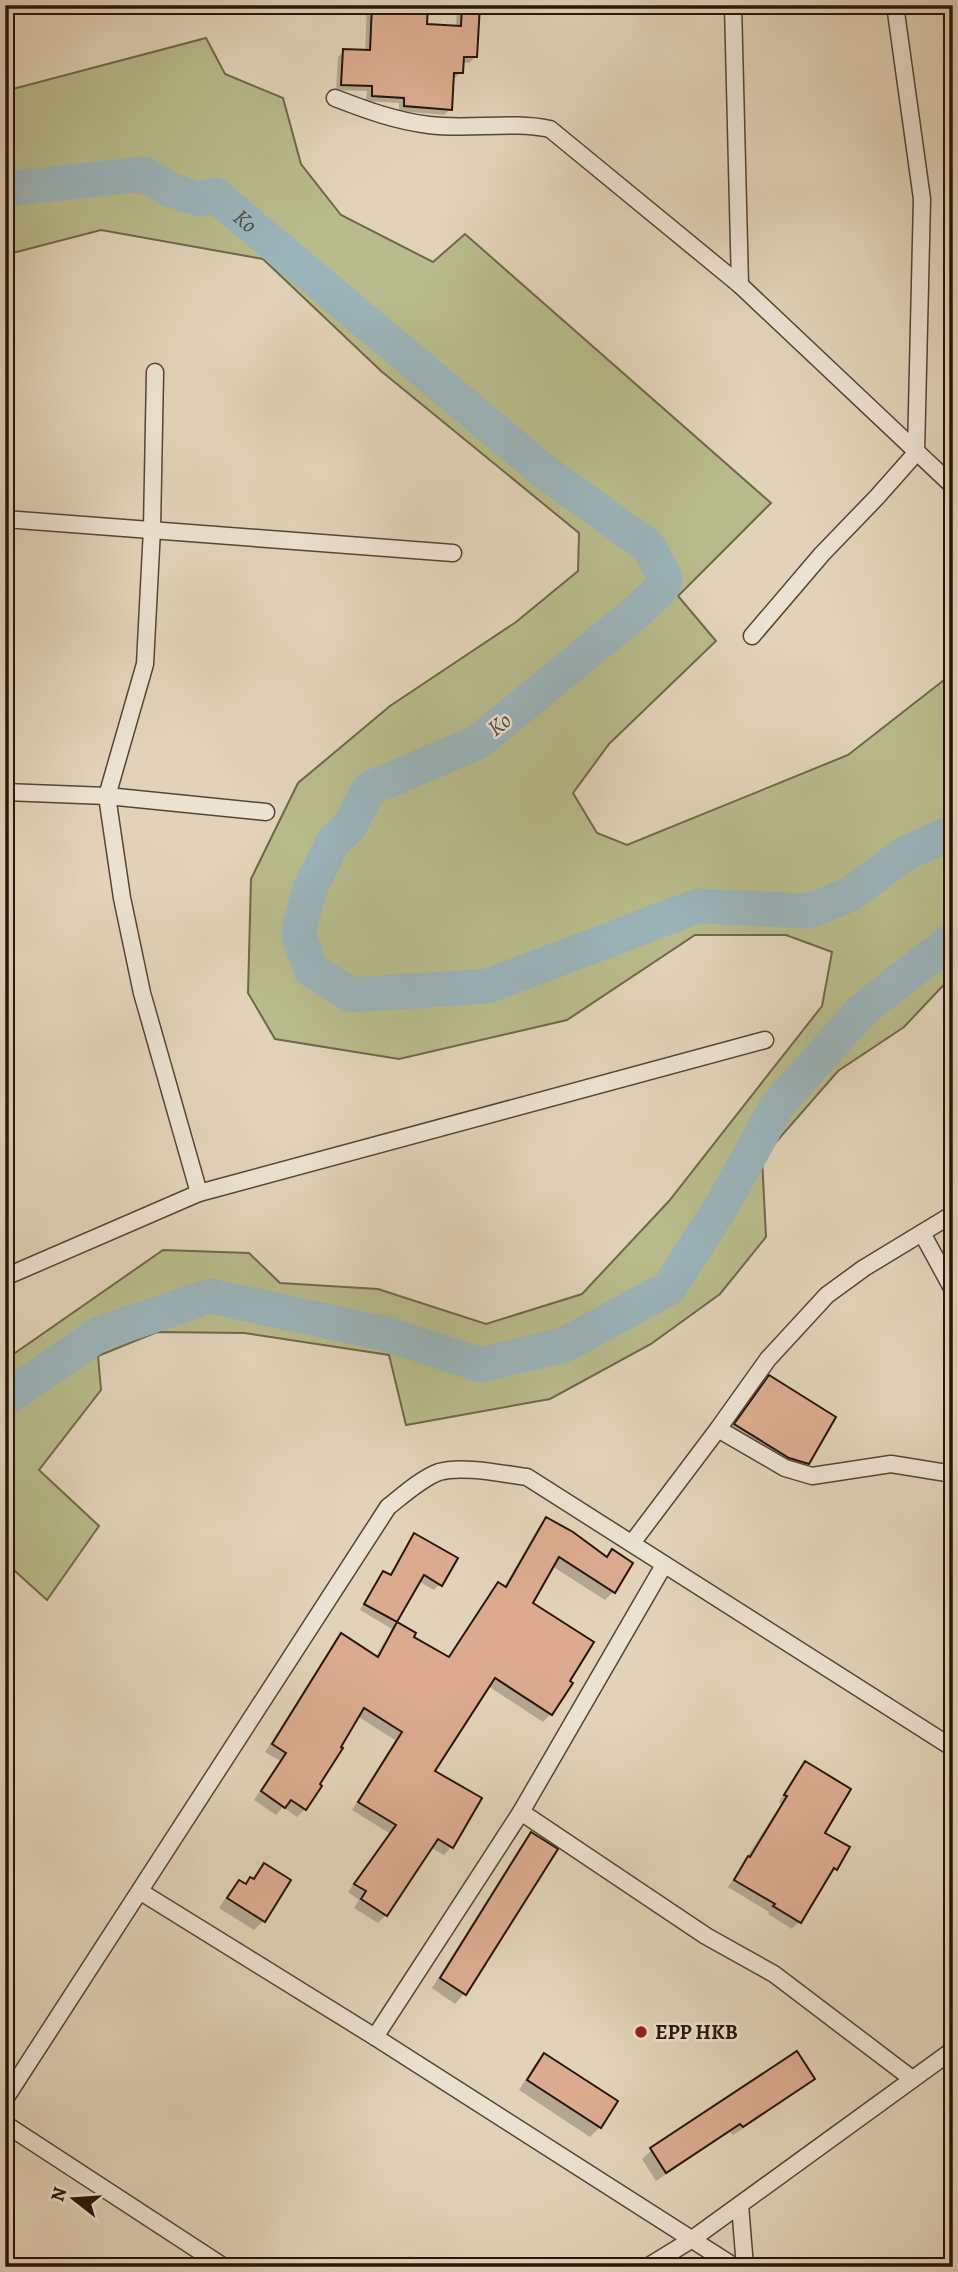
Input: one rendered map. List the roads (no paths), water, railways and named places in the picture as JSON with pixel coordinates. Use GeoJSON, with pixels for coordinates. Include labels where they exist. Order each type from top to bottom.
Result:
{"type":"FeatureCollection","features":[{"type":"Feature","properties":{"kind":"street"},"geometry":{"type":"LineString","coordinates":[[733,5],[740,285]]}},
{"type":"Feature","properties":{"kind":"street"},"geometry":{"type":"LineString","coordinates":[[752,636],[822,554],[916,453],[922,199],[895,5]]}},
{"type":"Feature","properties":{"kind":"street"},"geometry":{"type":"LineString","coordinates":[[335,98],[387,118],[431,126],[532,127],[550,130],[740,285],[953,486]]}},
{"type":"Feature","properties":{"kind":"street"},"geometry":{"type":"LineString","coordinates":[[155,372],[152,529],[145,664],[107,796],[122,898],[142,993],[199,1193]]}},
{"type":"Feature","properties":{"kind":"street"},"geometry":{"type":"LineString","coordinates":[[5,519],[453,553]]}},
{"type":"Feature","properties":{"kind":"street"},"geometry":{"type":"LineString","coordinates":[[5,792],[107,796],[266,812]]}},
{"type":"Feature","properties":{"kind":"street"},"geometry":{"type":"LineString","coordinates":[[5,1277],[199,1193],[765,1040]]}},
{"type":"Feature","properties":{"kind":"street"},"geometry":{"type":"LineString","coordinates":[[632,1543],[768,1359],[827,1295],[864,1268],[953,1214]]}},
{"type":"Feature","properties":{"kind":"street"},"geometry":{"type":"LineString","coordinates":[[922,1233],[953,1290]]}},
{"type":"Feature","properties":{"kind":"street"},"geometry":{"type":"LineString","coordinates":[[718,1429],[785,1468],[812,1476],[891,1464],[953,1474]]}},
{"type":"Feature","properties":{"kind":"street"},"geometry":{"type":"LineString","coordinates":[[5,2099],[388,1507],[439,1472],[476,1469],[527,1477],[953,1748]]}},
{"type":"Feature","properties":{"kind":"street"},"geometry":{"type":"LineString","coordinates":[[375,2037],[521,1812],[664,1565]]}},
{"type":"Feature","properties":{"kind":"street"},"geometry":{"type":"LineString","coordinates":[[521,1812],[706,1936],[774,1974],[911,2078]]}},
{"type":"Feature","properties":{"kind":"street"},"geometry":{"type":"LineString","coordinates":[[141,1892],[375,2037],[734,2267]]}},
{"type":"Feature","properties":{"kind":"street"},"geometry":{"type":"LineString","coordinates":[[647,2267],[691,2240],[953,2049]]}},
{"type":"Feature","properties":{"kind":"street"},"geometry":{"type":"LineString","coordinates":[[5,2124],[224,2267]]}},
{"type":"Feature","properties":{"kind":"street"},"geometry":{"type":"LineString","coordinates":[[740,2205],[745,2267]]}},
{"type":"Feature","properties":{"kind":"waterway","name":"Ko"},"geometry":{"type":"LineString","coordinates":[[5,189],[144,174],[170,190],[200,199],[215,195],[542,470],[648,546],[665,578],[662,588],[634,614],[478,742],[369,789],[349,827],[333,842],[311,886],[298,933],[311,970],[351,995],[488,986],[698,906],[809,911],[849,895],[906,853],[953,832]]}},
{"type":"Feature","properties":{"kind":"waterway"},"geometry":{"type":"LineString","coordinates":[[5,1399],[99,1334],[210,1296],[386,1334],[481,1365],[564,1345],[669,1288],[724,1202],[777,1106],[862,1010],[953,939]]}},
{"type":"Feature","properties":{"kind":"place","name":"EPP HKB"},"geometry":{"type":"Point","coordinates":[641,2032]}}]}
